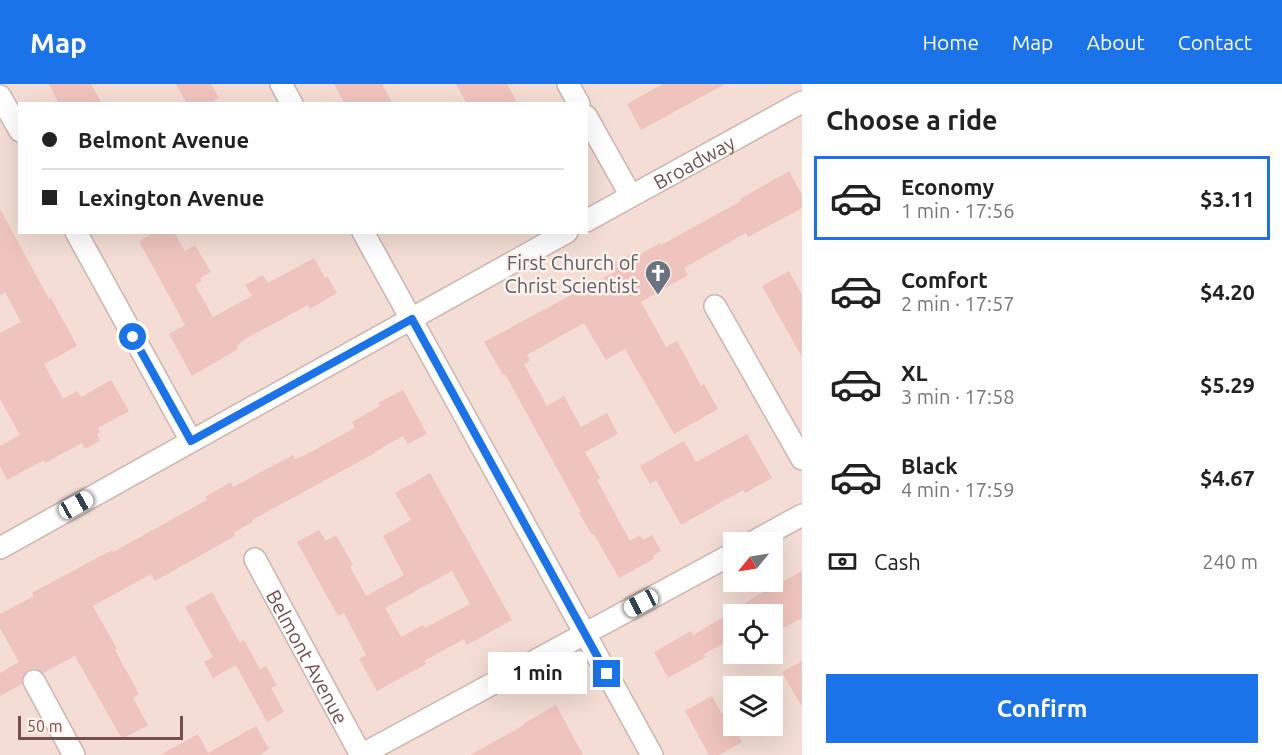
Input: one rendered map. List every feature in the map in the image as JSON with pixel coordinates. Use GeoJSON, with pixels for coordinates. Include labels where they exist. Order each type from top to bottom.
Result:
{"type":"FeatureCollection","features":[{"type":"Feature","properties":{"kind":"street"},"geometry":{"type":"LineString","coordinates":[[281,84],[291,102]]}},
{"type":"Feature","properties":{"kind":"street"},"geometry":{"type":"LineString","coordinates":[[568,84],[578,102]]}},
{"type":"Feature","properties":{"kind":"street"},"geometry":{"type":"LineString","coordinates":[[0,96],[18,128]]}},
{"type":"Feature","properties":{"kind":"street","name":"Broadway"},"geometry":{"type":"LineString","coordinates":[[588,220],[802,102]]}},
{"type":"Feature","properties":{"kind":"street"},"geometry":{"type":"LineString","coordinates":[[588,120],[631,196]]}},
{"type":"Feature","properties":{"kind":"street"},"geometry":{"type":"LineString","coordinates":[[77,234],[191,441]]}},
{"type":"Feature","properties":{"kind":"street"},"geometry":{"type":"LineString","coordinates":[[364,234],[652,755]]}},
{"type":"Feature","properties":{"kind":"street"},"geometry":{"type":"LineString","coordinates":[[0,548],[563,234]]}},
{"type":"Feature","properties":{"kind":"street"},"geometry":{"type":"LineString","coordinates":[[715,306],[802,459]]}},
{"type":"Feature","properties":{"kind":"street"},"geometry":{"type":"LineString","coordinates":[[772,532],[802,516]]}},
{"type":"Feature","properties":{"kind":"street","name":"Belmont Avenue"},"geometry":{"type":"LineString","coordinates":[[255,559],[361,755]]}},
{"type":"Feature","properties":{"kind":"street"},"geometry":{"type":"LineString","coordinates":[[361,755],[723,559]]}},
{"type":"Feature","properties":{"kind":"street"},"geometry":{"type":"LineString","coordinates":[[34,681],[74,755]]}},
{"type":"Feature","properties":{"kind":"shaded area"},"geometry":{"type":"Polygon","coordinates":[[[0,84],[802,84],[802,755],[0,755],[0,84]]]}},
{"type":"Feature","properties":{"kind":"building"},"geometry":{"type":"Polygon","coordinates":[[[49,84],[91,84],[101,102],[58,102],[49,84]]]}},
{"type":"Feature","properties":{"kind":"building"},"geometry":{"type":"Polygon","coordinates":[[[176,84],[211,84],[219,98],[212,102],[186,102],[176,84]]]}},
{"type":"Feature","properties":{"kind":"building"},"geometry":{"type":"Polygon","coordinates":[[[334,84],[382,84],[392,102],[344,102],[334,84]]]}},
{"type":"Feature","properties":{"kind":"building"},"geometry":{"type":"Polygon","coordinates":[[[456,84],[507,84],[517,102],[466,102],[456,84]]]}},
{"type":"Feature","properties":{"kind":"building"},"geometry":{"type":"Polygon","coordinates":[[[663,84],[725,84],[641,130],[627,104],[663,84]]]}},
{"type":"Feature","properties":{"kind":"building"},"geometry":{"type":"Polygon","coordinates":[[[789,171],[802,195],[802,208],[748,237],[746,233],[684,268],[688,275],[641,302],[666,347],[677,341],[701,386],[704,384],[718,409],[674,434],[625,349],[606,360],[584,323],[527,355],[530,361],[524,364],[547,406],[564,396],[581,427],[607,413],[618,434],[585,452],[600,478],[597,480],[630,541],[640,535],[643,540],[652,535],[661,551],[653,556],[654,559],[619,578],[579,513],[581,512],[505,374],[503,375],[484,342],[612,273],[608,267],[631,254],[633,259],[660,243],[661,245],[741,201],[740,199],[789,171]]]}},
{"type":"Feature","properties":{"kind":"building"},"geometry":{"type":"Polygon","coordinates":[[[0,209],[77,346],[44,364],[63,399],[77,391],[81,397],[111,380],[129,411],[98,428],[100,432],[97,434],[100,441],[85,449],[82,443],[7,480],[0,466],[0,446],[20,435],[0,399],[0,333],[21,322],[5,292],[0,295],[0,209]]]}},
{"type":"Feature","properties":{"kind":"building"},"geometry":{"type":"Polygon","coordinates":[[[151,234],[175,234],[185,251],[195,245],[211,272],[200,278],[202,281],[195,285],[213,317],[252,296],[245,285],[263,275],[268,283],[314,258],[337,293],[310,309],[308,305],[247,338],[237,346],[238,349],[192,376],[169,334],[185,325],[139,241],[151,234]]]}},
{"type":"Feature","properties":{"kind":"building"},"geometry":{"type":"Polygon","coordinates":[[[789,271],[802,295],[802,357],[762,286],[789,271]]]}},
{"type":"Feature","properties":{"kind":"building"},"geometry":{"type":"Polygon","coordinates":[[[403,390],[427,434],[408,444],[403,436],[252,520],[253,522],[233,533],[235,536],[155,581],[151,574],[93,606],[139,694],[133,698],[148,725],[122,739],[75,656],[43,673],[35,668],[28,670],[23,675],[22,684],[0,696],[0,673],[19,662],[0,628],[0,614],[34,596],[32,593],[112,550],[113,552],[207,500],[205,497],[231,482],[233,487],[293,455],[295,459],[305,455],[355,428],[352,422],[380,406],[378,403],[403,390]]]}},
{"type":"Feature","properties":{"kind":"building"},"geometry":{"type":"Polygon","coordinates":[[[747,434],[772,478],[745,493],[743,490],[681,525],[656,480],[650,484],[640,466],[684,441],[696,462],[747,434]]]}},
{"type":"Feature","properties":{"kind":"building"},"geometry":{"type":"Polygon","coordinates":[[[430,473],[512,620],[467,645],[464,639],[424,661],[426,664],[377,691],[359,659],[366,655],[344,613],[338,616],[297,542],[319,530],[326,541],[336,535],[353,565],[350,567],[366,596],[404,575],[383,536],[411,520],[395,493],[430,473]],[[452,571],[385,608],[401,637],[423,625],[425,628],[470,604],[452,571]]]}},
{"type":"Feature","properties":{"kind":"building"},"geometry":{"type":"Polygon","coordinates":[[[802,571],[802,618],[783,628],[783,604],[743,604],[764,592],[783,592],[783,582],[802,571]]]}},
{"type":"Feature","properties":{"kind":"building"},"geometry":{"type":"Polygon","coordinates":[[[212,592],[240,643],[244,640],[260,669],[266,666],[277,685],[271,688],[284,712],[267,722],[236,665],[213,678],[204,662],[213,657],[185,607],[212,592]]]}},
{"type":"Feature","properties":{"kind":"building"},"geometry":{"type":"Polygon","coordinates":[[[723,617],[723,644],[704,654],[706,657],[668,678],[654,652],[691,631],[693,635],[723,617]]]}},
{"type":"Feature","properties":{"kind":"building"},"geometry":{"type":"Polygon","coordinates":[[[802,661],[802,707],[782,672],[802,661]]]}},
{"type":"Feature","properties":{"kind":"building"},"geometry":{"type":"Polygon","coordinates":[[[712,696],[723,714],[723,736],[739,736],[742,742],[719,755],[709,755],[685,711],[712,696]]]}},
{"type":"Feature","properties":{"kind":"building"},"geometry":{"type":"Polygon","coordinates":[[[556,705],[583,755],[470,755],[524,725],[556,705]]]}},
{"type":"Feature","properties":{"kind":"building"},"geometry":{"type":"Polygon","coordinates":[[[256,726],[269,749],[259,755],[160,755],[198,734],[208,753],[256,726]]]}},
{"type":"Feature","properties":{"kind":"place","name":"First Church of Christ Scientist"},"geometry":{"type":"Point","coordinates":[658,296]}},
{"type":"Feature","properties":{"kind":"route"},"geometry":{"type":"LineString","coordinates":[[133,337],[191,441],[412,319],[607,674]]}}]}
